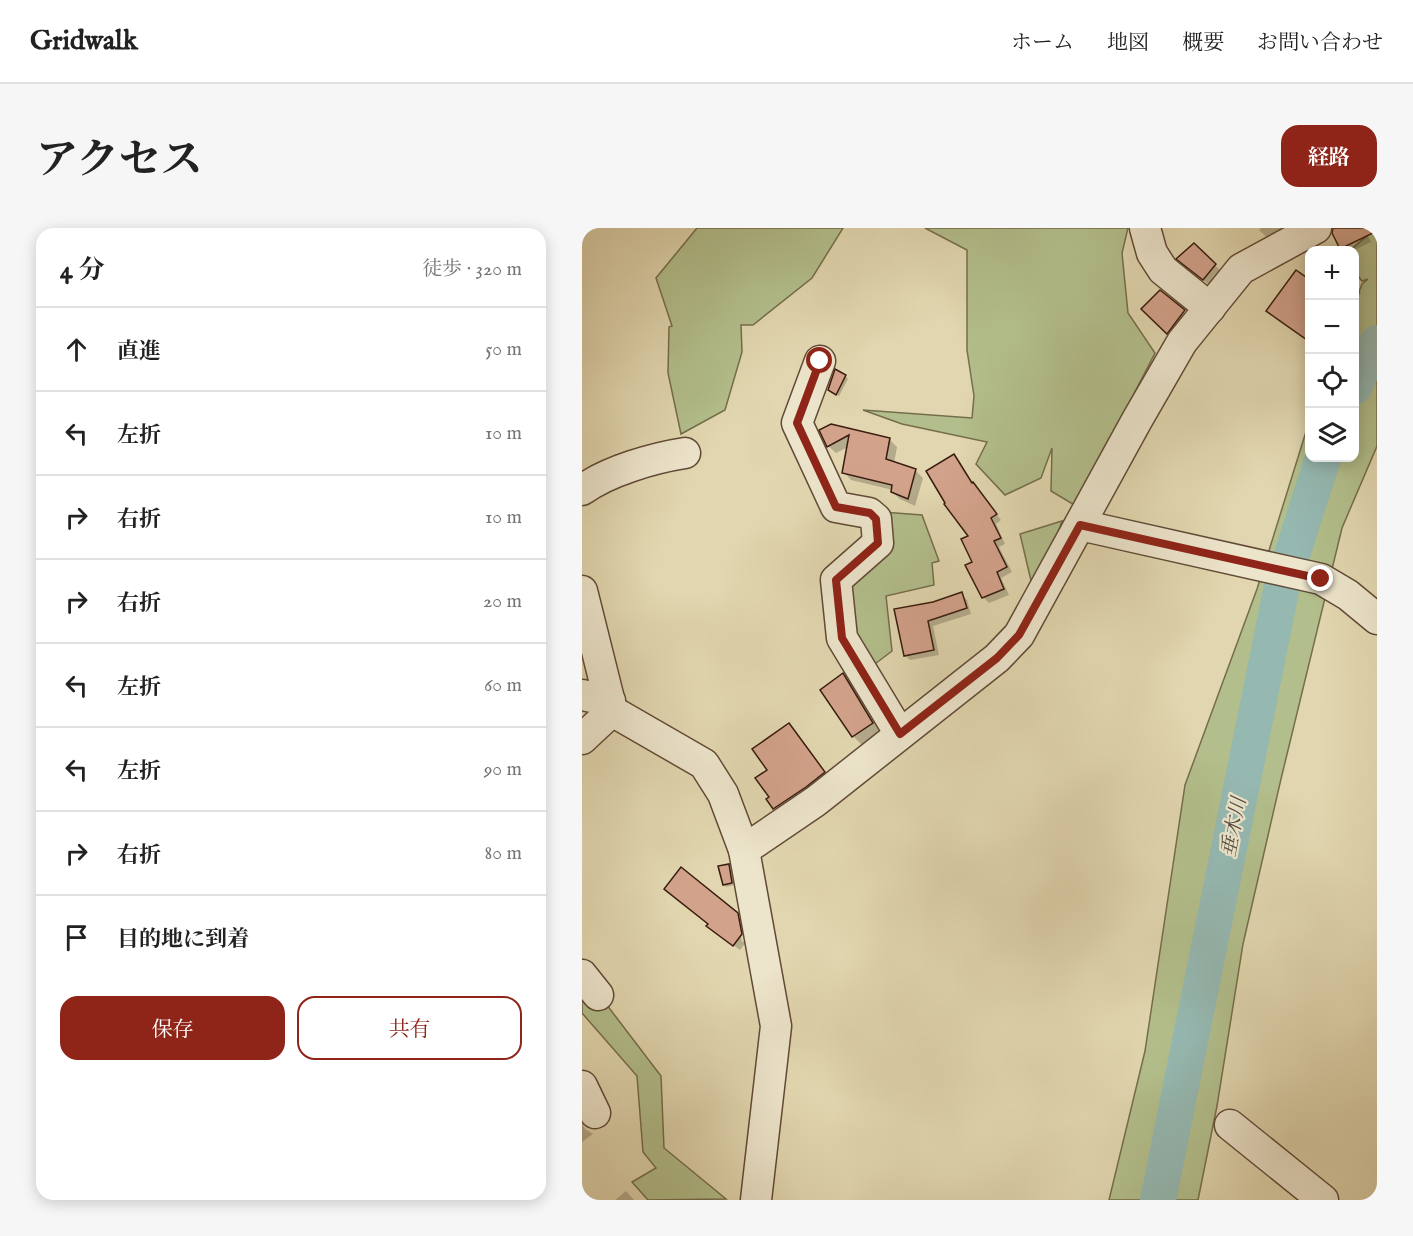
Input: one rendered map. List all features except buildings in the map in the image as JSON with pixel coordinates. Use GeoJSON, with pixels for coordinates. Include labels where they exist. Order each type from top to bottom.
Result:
{"type":"FeatureCollection","features":[{"type":"Feature","properties":{"kind":"street"},"geometry":{"type":"LineString","coordinates":[[1145,228],[1152,253],[1163,270],[1210,308]]}},
{"type":"Feature","properties":{"kind":"street"},"geometry":{"type":"LineString","coordinates":[[744,850],[816,801],[997,658],[1019,635],[1182,342],[1241,269],[1316,228]]}},
{"type":"Feature","properties":{"kind":"street"},"geometry":{"type":"LineString","coordinates":[[820,361],[797,423],[836,507],[870,513],[876,519],[878,543],[836,580],[842,638],[900,734]]}},
{"type":"Feature","properties":{"kind":"street"},"geometry":{"type":"LineString","coordinates":[[582,490],[595,481],[658,457],[685,453]]}},
{"type":"Feature","properties":{"kind":"street"},"geometry":{"type":"LineString","coordinates":[[1080,525],[1321,579],[1348,595],[1377,619]]}},
{"type":"Feature","properties":{"kind":"street"},"geometry":{"type":"LineString","coordinates":[[582,591],[601,702],[582,739]]}},
{"type":"Feature","properties":{"kind":"street"},"geometry":{"type":"LineString","coordinates":[[601,702],[704,764],[723,794],[744,850],[776,1026],[756,1200]]}},
{"type":"Feature","properties":{"kind":"street"},"geometry":{"type":"LineString","coordinates":[[1230,1125],[1323,1200]]}},
{"type":"Feature","properties":{"kind":"green space"},"geometry":{"type":"Polygon","coordinates":[[[697,228],[843,228],[812,278],[753,325],[741,325],[742,352],[725,410],[681,434],[668,373],[669,327],[672,326],[656,278],[697,228]]]}},
{"type":"Feature","properties":{"kind":"green space"},"geometry":{"type":"Polygon","coordinates":[[[925,228],[1128,228],[1122,253],[1128,313],[1155,353],[1076,506],[1051,491],[1052,448],[1041,478],[1005,495],[976,464],[987,442],[902,424],[863,410],[972,418],[974,396],[967,350],[967,250],[925,228]]]}},
{"type":"Feature","properties":{"kind":"green space"},"geometry":{"type":"Polygon","coordinates":[[[1377,228],[1377,446],[1342,528],[1281,779],[1243,944],[1217,1106],[1198,1200],[1109,1200],[1145,1051],[1185,785],[1257,589],[1305,435],[1305,462],[1359,462],[1359,292],[1362,284],[1368,279],[1362,281],[1359,277],[1359,246],[1355,246],[1377,228]]]}},
{"type":"Feature","properties":{"kind":"green space"},"geometry":{"type":"Polygon","coordinates":[[[882,512],[922,515],[939,561],[932,563],[934,585],[886,596],[892,651],[871,667],[848,627],[836,580],[882,512]]]}},
{"type":"Feature","properties":{"kind":"green space"},"geometry":{"type":"Polygon","coordinates":[[[1062,521],[1046,566],[1032,585],[1020,534],[1062,521]]]}},
{"type":"Feature","properties":{"kind":"green space"},"geometry":{"type":"Polygon","coordinates":[[[582,978],[600,996],[661,1076],[664,1148],[726,1199],[648,1200],[632,1182],[656,1168],[643,1152],[637,1076],[582,1013],[582,978]]]}},
{"type":"Feature","properties":{"kind":"waterway","name":"垂木川"},"geometry":{"type":"LineString","coordinates":[[1359,376],[1377,343]]}},
{"type":"Feature","properties":{"kind":"waterway","name":"垂木川"},"geometry":{"type":"LineString","coordinates":[[1158,1200],[1282,586],[1322,462]]}},
{"type":"Feature","properties":{"kind":"route"},"geometry":{"type":"LineString","coordinates":[[820,361],[797,423],[836,507],[870,513],[876,519],[878,543],[836,580],[842,638],[900,734],[997,658],[1019,635],[1080,525],[1321,579]]}}]}
